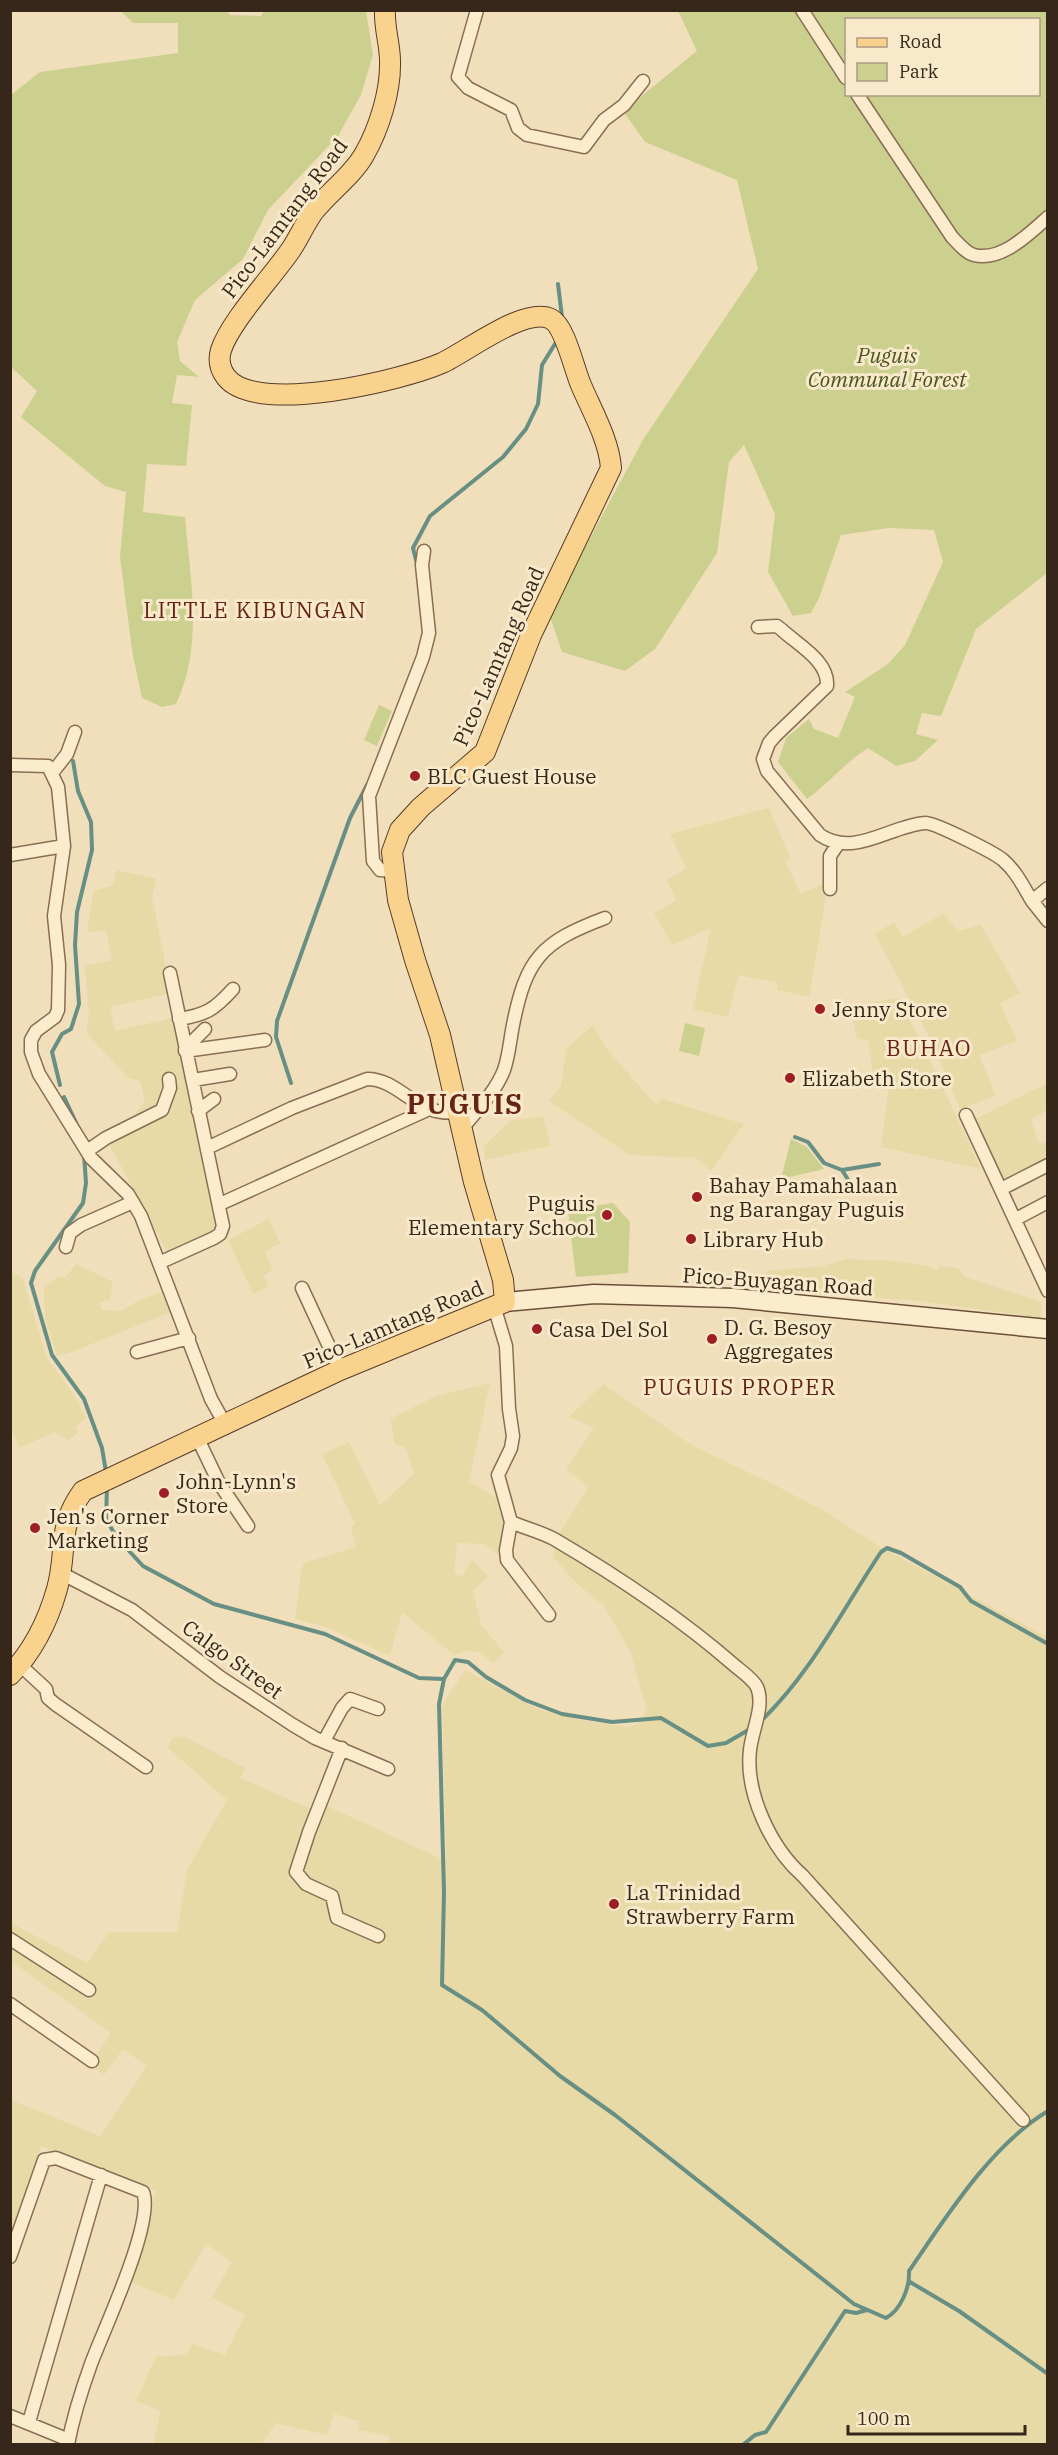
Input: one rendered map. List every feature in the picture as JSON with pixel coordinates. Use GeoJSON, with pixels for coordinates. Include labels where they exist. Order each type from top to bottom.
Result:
{"type":"FeatureCollection","features":[{"type":"Feature","properties":{"kind":"main road","name":"Pico-Lamtang Road"},"geometry":{"type":"LineString","coordinates":[[15,1670],[33,1647],[57,1589],[64,1527],[82,1491],[198,1439],[340,1370],[500,1304],[503,1280],[459,1121],[440,1035],[401,910],[392,852],[400,830],[421,807],[485,752],[531,635],[610,468],[608,451],[569,356],[561,327],[542,316],[531,316],[510,323],[487,339],[441,363],[356,387],[281,395],[236,385],[221,370],[219,358],[222,348],[242,315],[294,245],[313,212],[363,156],[379,118],[389,84],[390,60],[385,10]]}},
{"type":"Feature","properties":{"kind":"main road","name":"Pico-Buyagan Road"},"geometry":{"type":"LineString","coordinates":[[500,1304],[594,1294],[733,1298],[1047,1329]]}},
{"type":"Feature","properties":{"kind":"street"},"geometry":{"type":"LineString","coordinates":[[477,10],[458,77],[468,88],[512,110],[518,128],[527,135],[584,147],[604,120],[624,105],[643,81]]}},
{"type":"Feature","properties":{"kind":"street"},"geometry":{"type":"LineString","coordinates":[[802,10],[845,76]]}},
{"type":"Feature","properties":{"kind":"street"},"geometry":{"type":"LineString","coordinates":[[858,96],[952,237],[972,255],[990,256],[1025,238],[1047,217]]}},
{"type":"Feature","properties":{"kind":"street"},"geometry":{"type":"LineString","coordinates":[[394,871],[380,870],[373,861],[369,796],[423,657],[429,633],[422,565],[424,551]]}},
{"type":"Feature","properties":{"kind":"street"},"geometry":{"type":"LineString","coordinates":[[759,627],[777,626],[817,661],[828,680],[827,686],[769,743],[763,763],[820,835],[838,844],[858,843],[885,832],[932,824],[1003,860],[1016,873],[1047,921]]}},
{"type":"Feature","properties":{"kind":"street"},"geometry":{"type":"LineString","coordinates":[[53,771],[62,763],[75,732]]}},
{"type":"Feature","properties":{"kind":"street"},"geometry":{"type":"LineString","coordinates":[[10,765],[48,766],[53,771],[63,815],[64,846],[54,916],[59,965],[58,1010],[55,1017],[36,1031],[31,1040],[31,1052],[39,1074],[87,1151],[133,1202],[161,1262],[211,1400],[225,1424]]}},
{"type":"Feature","properties":{"kind":"street"},"geometry":{"type":"LineString","coordinates":[[830,889],[830,856],[838,844]]}},
{"type":"Feature","properties":{"kind":"street"},"geometry":{"type":"LineString","coordinates":[[10,855],[64,846]]}},
{"type":"Feature","properties":{"kind":"street"},"geometry":{"type":"LineString","coordinates":[[1032,901],[1047,888]]}},
{"type":"Feature","properties":{"kind":"street"},"geometry":{"type":"LineString","coordinates":[[207,1148],[305,1103],[372,1079],[409,1097],[427,1110],[459,1121],[486,1099],[502,1074],[520,994],[536,959],[551,943],[562,936],[605,918]]}},
{"type":"Feature","properties":{"kind":"street"},"geometry":{"type":"LineString","coordinates":[[161,1262],[220,1234],[224,1226],[170,973]]}},
{"type":"Feature","properties":{"kind":"street"},"geometry":{"type":"LineString","coordinates":[[179,1018],[208,1011],[221,1004],[233,989]]}},
{"type":"Feature","properties":{"kind":"street"},"geometry":{"type":"LineString","coordinates":[[185,1050],[205,1029]]}},
{"type":"Feature","properties":{"kind":"street"},"geometry":{"type":"LineString","coordinates":[[185,1050],[265,1040]]}},
{"type":"Feature","properties":{"kind":"street"},"geometry":{"type":"LineString","coordinates":[[193,1080],[230,1074]]}},
{"type":"Feature","properties":{"kind":"street"},"geometry":{"type":"LineString","coordinates":[[87,1151],[106,1138],[162,1110],[170,1088],[170,1078]]}},
{"type":"Feature","properties":{"kind":"street"},"geometry":{"type":"LineString","coordinates":[[198,1111],[214,1099]]}},
{"type":"Feature","properties":{"kind":"street"},"geometry":{"type":"LineString","coordinates":[[220,1204],[427,1110]]}},
{"type":"Feature","properties":{"kind":"street"},"geometry":{"type":"LineString","coordinates":[[966,1115],[1047,1291]]}},
{"type":"Feature","properties":{"kind":"street"},"geometry":{"type":"LineString","coordinates":[[1002,1189],[1047,1165]]}},
{"type":"Feature","properties":{"kind":"street"},"geometry":{"type":"LineString","coordinates":[[66,1246],[70,1233],[81,1225],[133,1202]]}},
{"type":"Feature","properties":{"kind":"street"},"geometry":{"type":"LineString","coordinates":[[1016,1220],[1047,1202]]}},
{"type":"Feature","properties":{"kind":"street"},"geometry":{"type":"LineString","coordinates":[[302,1288],[340,1370]]}},
{"type":"Feature","properties":{"kind":"street"},"geometry":{"type":"LineString","coordinates":[[500,1304],[506,1346],[509,1409],[513,1436],[511,1448],[498,1479],[512,1522],[506,1550],[507,1560],[549,1615]]}},
{"type":"Feature","properties":{"kind":"street"},"geometry":{"type":"LineString","coordinates":[[137,1352],[189,1338]]}},
{"type":"Feature","properties":{"kind":"street"},"geometry":{"type":"LineString","coordinates":[[198,1439],[219,1483],[248,1526]]}},
{"type":"Feature","properties":{"kind":"street"},"geometry":{"type":"LineString","coordinates":[[512,1522],[553,1538],[649,1599],[693,1632],[756,1685],[760,1699],[750,1749],[750,1769],[758,1802],[771,1839],[786,1861],[803,1876],[961,2055],[1023,2120]]}},
{"type":"Feature","properties":{"kind":"street","name":"Calgo Street"},"geometry":{"type":"LineString","coordinates":[[60,1572],[132,1610],[243,1693],[324,1741],[388,1768]]}},
{"type":"Feature","properties":{"kind":"street"},"geometry":{"type":"LineString","coordinates":[[15,1670],[46,1689],[48,1698],[55,1704],[146,1767]]}},
{"type":"Feature","properties":{"kind":"street"},"geometry":{"type":"LineString","coordinates":[[324,1741],[342,1708],[351,1700],[378,1709]]}},
{"type":"Feature","properties":{"kind":"street"},"geometry":{"type":"LineString","coordinates":[[342,1748],[296,1872],[306,1884],[332,1896],[337,1918],[378,1936]]}},
{"type":"Feature","properties":{"kind":"street"},"geometry":{"type":"LineString","coordinates":[[10,1939],[89,1990]]}},
{"type":"Feature","properties":{"kind":"street"},"geometry":{"type":"LineString","coordinates":[[10,2004],[92,2061]]}},
{"type":"Feature","properties":{"kind":"street"},"geometry":{"type":"LineString","coordinates":[[10,2257],[44,2160],[56,2158],[140,2190],[145,2200],[139,2234],[124,2282],[90,2366],[68,2442],[29,2422],[10,2416]]}},
{"type":"Feature","properties":{"kind":"street"},"geometry":{"type":"LineString","coordinates":[[29,2422],[101,2175]]}},
{"type":"Feature","properties":{"kind":"shaded area"},"geometry":{"type":"Polygon","coordinates":[[[769,808],[790,858],[785,861],[801,894],[829,881],[809,997],[777,990],[777,983],[739,975],[728,1017],[693,1009],[711,928],[672,945],[654,913],[676,900],[667,880],[686,868],[670,834],[769,808]]]}},
{"type":"Feature","properties":{"kind":"shaded area"},"geometry":{"type":"Polygon","coordinates":[[[117,870],[156,879],[152,897],[171,993],[110,1007],[115,1031],[176,1017],[222,1227],[171,1259],[110,1146],[145,1101],[140,1081],[128,1078],[86,1032],[89,1016],[85,966],[112,960],[106,931],[89,932],[88,923],[94,891],[113,885],[117,870]]]}},
{"type":"Feature","properties":{"kind":"shaded area"},"geometry":{"type":"Polygon","coordinates":[[[944,913],[958,931],[981,925],[1020,993],[1000,1003],[1017,1041],[979,1055],[996,1096],[960,1109],[931,1040],[875,934],[894,922],[903,937],[944,913]]]}},
{"type":"Feature","properties":{"kind":"shaded area"},"geometry":{"type":"Polygon","coordinates":[[[897,998],[921,1041],[981,1169],[881,1147],[890,1078],[874,1080],[868,1040],[857,1039],[849,1006],[897,998]]]}},
{"type":"Feature","properties":{"kind":"shaded area"},"geometry":{"type":"Polygon","coordinates":[[[593,1025],[607,1049],[656,1105],[662,1099],[744,1124],[711,1171],[696,1158],[630,1155],[549,1101],[561,1086],[566,1049],[593,1025]]]}},
{"type":"Feature","properties":{"kind":"shaded area"},"geometry":{"type":"Polygon","coordinates":[[[1046,1084],[1047,1110],[1031,1120],[1039,1144],[1047,1142],[1047,1169],[1003,1189],[969,1122],[1046,1084]]]}},
{"type":"Feature","properties":{"kind":"shaded area"},"geometry":{"type":"Polygon","coordinates":[[[543,1116],[550,1146],[485,1160],[484,1146],[510,1121],[543,1116]]]}},
{"type":"Feature","properties":{"kind":"shaded area"},"geometry":{"type":"Polygon","coordinates":[[[269,1219],[280,1243],[265,1251],[272,1270],[264,1276],[268,1287],[253,1294],[228,1240],[269,1219]]]}},
{"type":"Feature","properties":{"kind":"shaded area"},"geometry":{"type":"Polygon","coordinates":[[[846,1259],[896,1261],[937,1270],[940,1266],[958,1268],[965,1277],[1041,1302],[1041,1318],[920,1301],[764,1290],[766,1271],[823,1266],[846,1259]]]}},
{"type":"Feature","properties":{"kind":"shaded area"},"geometry":{"type":"Polygon","coordinates":[[[76,1264],[113,1282],[110,1300],[100,1302],[101,1310],[121,1311],[141,1299],[166,1290],[176,1310],[57,1356],[45,1318],[44,1288],[59,1276],[65,1278],[76,1264]]]}},
{"type":"Feature","properties":{"kind":"shaded area"},"geometry":{"type":"Polygon","coordinates":[[[11,1271],[23,1279],[47,1358],[72,1392],[86,1417],[75,1428],[79,1432],[68,1441],[55,1432],[19,1448],[11,1427],[11,1271]]]}},
{"type":"Feature","properties":{"kind":"shaded area"},"geometry":{"type":"Polygon","coordinates":[[[490,1383],[469,1481],[501,1501],[513,1530],[503,1558],[484,1544],[457,1543],[454,1573],[462,1577],[472,1559],[488,1577],[473,1590],[481,1625],[504,1652],[493,1663],[480,1652],[465,1651],[454,1655],[402,1612],[390,1656],[326,1627],[295,1619],[304,1563],[356,1547],[351,1527],[355,1524],[322,1454],[349,1442],[380,1505],[414,1474],[406,1448],[395,1444],[390,1419],[436,1396],[490,1383]]]}},
{"type":"Feature","properties":{"kind":"shaded area","name":"La Trinidad Strawberry Farm"},"geometry":{"type":"Polygon","coordinates":[[[603,1384],[693,1446],[826,1512],[879,1546],[1047,1637],[1047,2444],[388,2444],[390,2436],[358,2430],[359,2421],[334,2414],[327,2435],[276,2423],[262,2443],[264,2444],[154,2444],[160,2411],[136,2401],[156,2356],[186,2355],[192,2344],[225,2355],[245,2315],[212,2297],[232,2262],[206,2244],[174,2300],[128,2281],[156,2191],[41,2146],[11,2237],[11,2100],[100,2136],[147,2066],[123,2049],[104,2075],[90,2064],[111,2033],[11,1961],[11,1923],[87,1963],[109,1932],[177,1932],[187,1870],[227,1800],[168,1748],[172,1738],[183,1736],[245,1768],[240,1778],[316,1811],[321,1803],[446,1861],[442,1705],[465,1670],[540,1710],[581,1720],[628,1727],[637,1724],[647,1711],[631,1653],[604,1606],[576,1583],[553,1557],[558,1535],[589,1487],[566,1469],[594,1428],[569,1417],[603,1384]]]}},
{"type":"Feature","properties":{"kind":"green space"},"geometry":{"type":"Polygon","coordinates":[[[226,10],[230,15],[261,16],[264,11],[366,11],[373,55],[361,95],[338,136],[268,210],[243,259],[195,300],[177,342],[180,361],[199,377],[177,375],[172,403],[192,405],[186,466],[147,464],[143,512],[185,517],[193,612],[190,659],[185,682],[176,704],[162,707],[142,698],[132,650],[120,557],[126,492],[105,486],[21,417],[37,391],[11,367],[11,95],[40,72],[178,53],[178,23],[133,23],[121,11],[226,10]]]}},
{"type":"Feature","properties":{"kind":"green space","name":"Puguis Communal Forest"},"geometry":{"type":"Polygon","coordinates":[[[678,11],[1047,11],[1047,573],[976,629],[941,716],[922,713],[916,734],[938,740],[915,761],[896,766],[868,748],[807,799],[778,762],[786,738],[809,719],[814,729],[838,738],[855,697],[845,692],[888,664],[905,645],[943,562],[934,530],[889,528],[841,535],[819,598],[811,613],[793,616],[768,572],[775,514],[744,445],[729,462],[717,553],[655,649],[625,671],[562,652],[549,614],[644,438],[758,269],[737,180],[645,142],[623,111],[697,51],[678,11]]]}},
{"type":"Feature","properties":{"kind":"green space"},"geometry":{"type":"Polygon","coordinates":[[[379,705],[392,711],[377,746],[364,740],[379,705]]]}},
{"type":"Feature","properties":{"kind":"green space"},"geometry":{"type":"Polygon","coordinates":[[[685,1023],[705,1028],[699,1056],[679,1051],[685,1023]]]}},
{"type":"Feature","properties":{"kind":"green space"},"geometry":{"type":"Polygon","coordinates":[[[791,1139],[807,1147],[824,1169],[781,1179],[791,1139]]]}},
{"type":"Feature","properties":{"kind":"green space"},"geometry":{"type":"Polygon","coordinates":[[[613,1203],[630,1222],[628,1273],[576,1277],[568,1210],[613,1203]]]}},
{"type":"Feature","properties":{"kind":"waterway"},"geometry":{"type":"LineString","coordinates":[[558,284],[562,317]]}},
{"type":"Feature","properties":{"kind":"waterway"},"geometry":{"type":"LineString","coordinates":[[417,564],[413,548],[430,516],[503,457],[526,429],[538,404],[542,365],[558,339]]}},
{"type":"Feature","properties":{"kind":"waterway"},"geometry":{"type":"LineString","coordinates":[[60,1085],[52,1052],[62,1034],[71,1029],[79,1004],[75,945],[77,912],[92,850],[91,822],[78,791],[73,761]]}},
{"type":"Feature","properties":{"kind":"waterway"},"geometry":{"type":"LineString","coordinates":[[291,1083],[276,1037],[277,1021],[350,818],[367,785]]}},
{"type":"Feature","properties":{"kind":"waterway"},"geometry":{"type":"LineString","coordinates":[[64,1097],[79,1129]]}},
{"type":"Feature","properties":{"kind":"waterway"},"geometry":{"type":"LineString","coordinates":[[795,1137],[808,1142],[824,1163],[842,1170],[855,1191]]}},
{"type":"Feature","properties":{"kind":"waterway"},"geometry":{"type":"LineString","coordinates":[[84,1154],[86,1183],[83,1203],[35,1271],[31,1283],[52,1355],[84,1399],[102,1448],[106,1472]]}},
{"type":"Feature","properties":{"kind":"waterway"},"geometry":{"type":"LineString","coordinates":[[842,1170],[879,1164]]}},
{"type":"Feature","properties":{"kind":"waterway"},"geometry":{"type":"LineString","coordinates":[[107,1486],[106,1519],[117,1538],[143,1566],[214,1604],[325,1634],[419,1678],[443,1679]]}},
{"type":"Feature","properties":{"kind":"waterway"},"geometry":{"type":"LineString","coordinates":[[761,1721],[796,1682],[826,1640],[881,1552],[887,1548],[901,1553],[960,1587],[971,1601],[1048,1644]]}},
{"type":"Feature","properties":{"kind":"waterway"},"geometry":{"type":"LineString","coordinates":[[750,1729],[726,1743],[708,1746],[661,1718],[612,1722],[562,1714],[525,1700],[486,1677],[468,1662],[455,1660],[444,1679],[439,1704],[444,1892],[442,1985],[482,2010],[560,2076],[615,2115],[854,2304],[886,2318],[896,2310],[903,2298],[908,2284],[909,2271],[971,2184],[1007,2143],[1027,2125],[1048,2111]]}},
{"type":"Feature","properties":{"kind":"waterway"},"geometry":{"type":"LineString","coordinates":[[910,2282],[959,2311],[1048,2374]]}},
{"type":"Feature","properties":{"kind":"waterway"},"geometry":{"type":"LineString","coordinates":[[744,2444],[755,2435],[766,2432],[845,2311],[856,2313],[867,2310]]}},
{"type":"Feature","properties":{"kind":"place","name":"BLC Guest House"},"geometry":{"type":"Point","coordinates":[415,776]}},
{"type":"Feature","properties":{"kind":"place","name":"Jenny Store"},"geometry":{"type":"Point","coordinates":[820,1009]}},
{"type":"Feature","properties":{"kind":"place","name":"Elizabeth Store"},"geometry":{"type":"Point","coordinates":[790,1078]}},
{"type":"Feature","properties":{"kind":"place","name":"Bahay Pamahalaan ng Barangay Puguis"},"geometry":{"type":"Point","coordinates":[697,1197]}},
{"type":"Feature","properties":{"kind":"place","name":"Puguis Elementary School"},"geometry":{"type":"Point","coordinates":[607,1215]}},
{"type":"Feature","properties":{"kind":"place","name":"Library Hub"},"geometry":{"type":"Point","coordinates":[691,1239]}},
{"type":"Feature","properties":{"kind":"place","name":"Casa Del Sol"},"geometry":{"type":"Point","coordinates":[537,1329]}},
{"type":"Feature","properties":{"kind":"place","name":"D. G. Besoy Aggregates"},"geometry":{"type":"Point","coordinates":[712,1339]}},
{"type":"Feature","properties":{"kind":"place","name":"John-Lynn's Store"},"geometry":{"type":"Point","coordinates":[164,1493]}},
{"type":"Feature","properties":{"kind":"place","name":"Jen's Corner Marketing"},"geometry":{"type":"Point","coordinates":[35,1528]}},
{"type":"Feature","properties":{"kind":"place","name":"La Trinidad Strawberry Farm"},"geometry":{"type":"Point","coordinates":[614,1904]}},
{"type":"Feature","properties":{"kind":"district","name":"LITTLE KIBUNGAN"},"geometry":{"type":"Point","coordinates":[255,609]}},
{"type":"Feature","properties":{"kind":"district","name":"BUHAO"},"geometry":{"type":"Point","coordinates":[929,1047]}},
{"type":"Feature","properties":{"kind":"district","name":"PUGUIS"},"geometry":{"type":"Point","coordinates":[465,1103]}},
{"type":"Feature","properties":{"kind":"district","name":"PUGUIS PROPER"},"geometry":{"type":"Point","coordinates":[740,1386]}}]}
